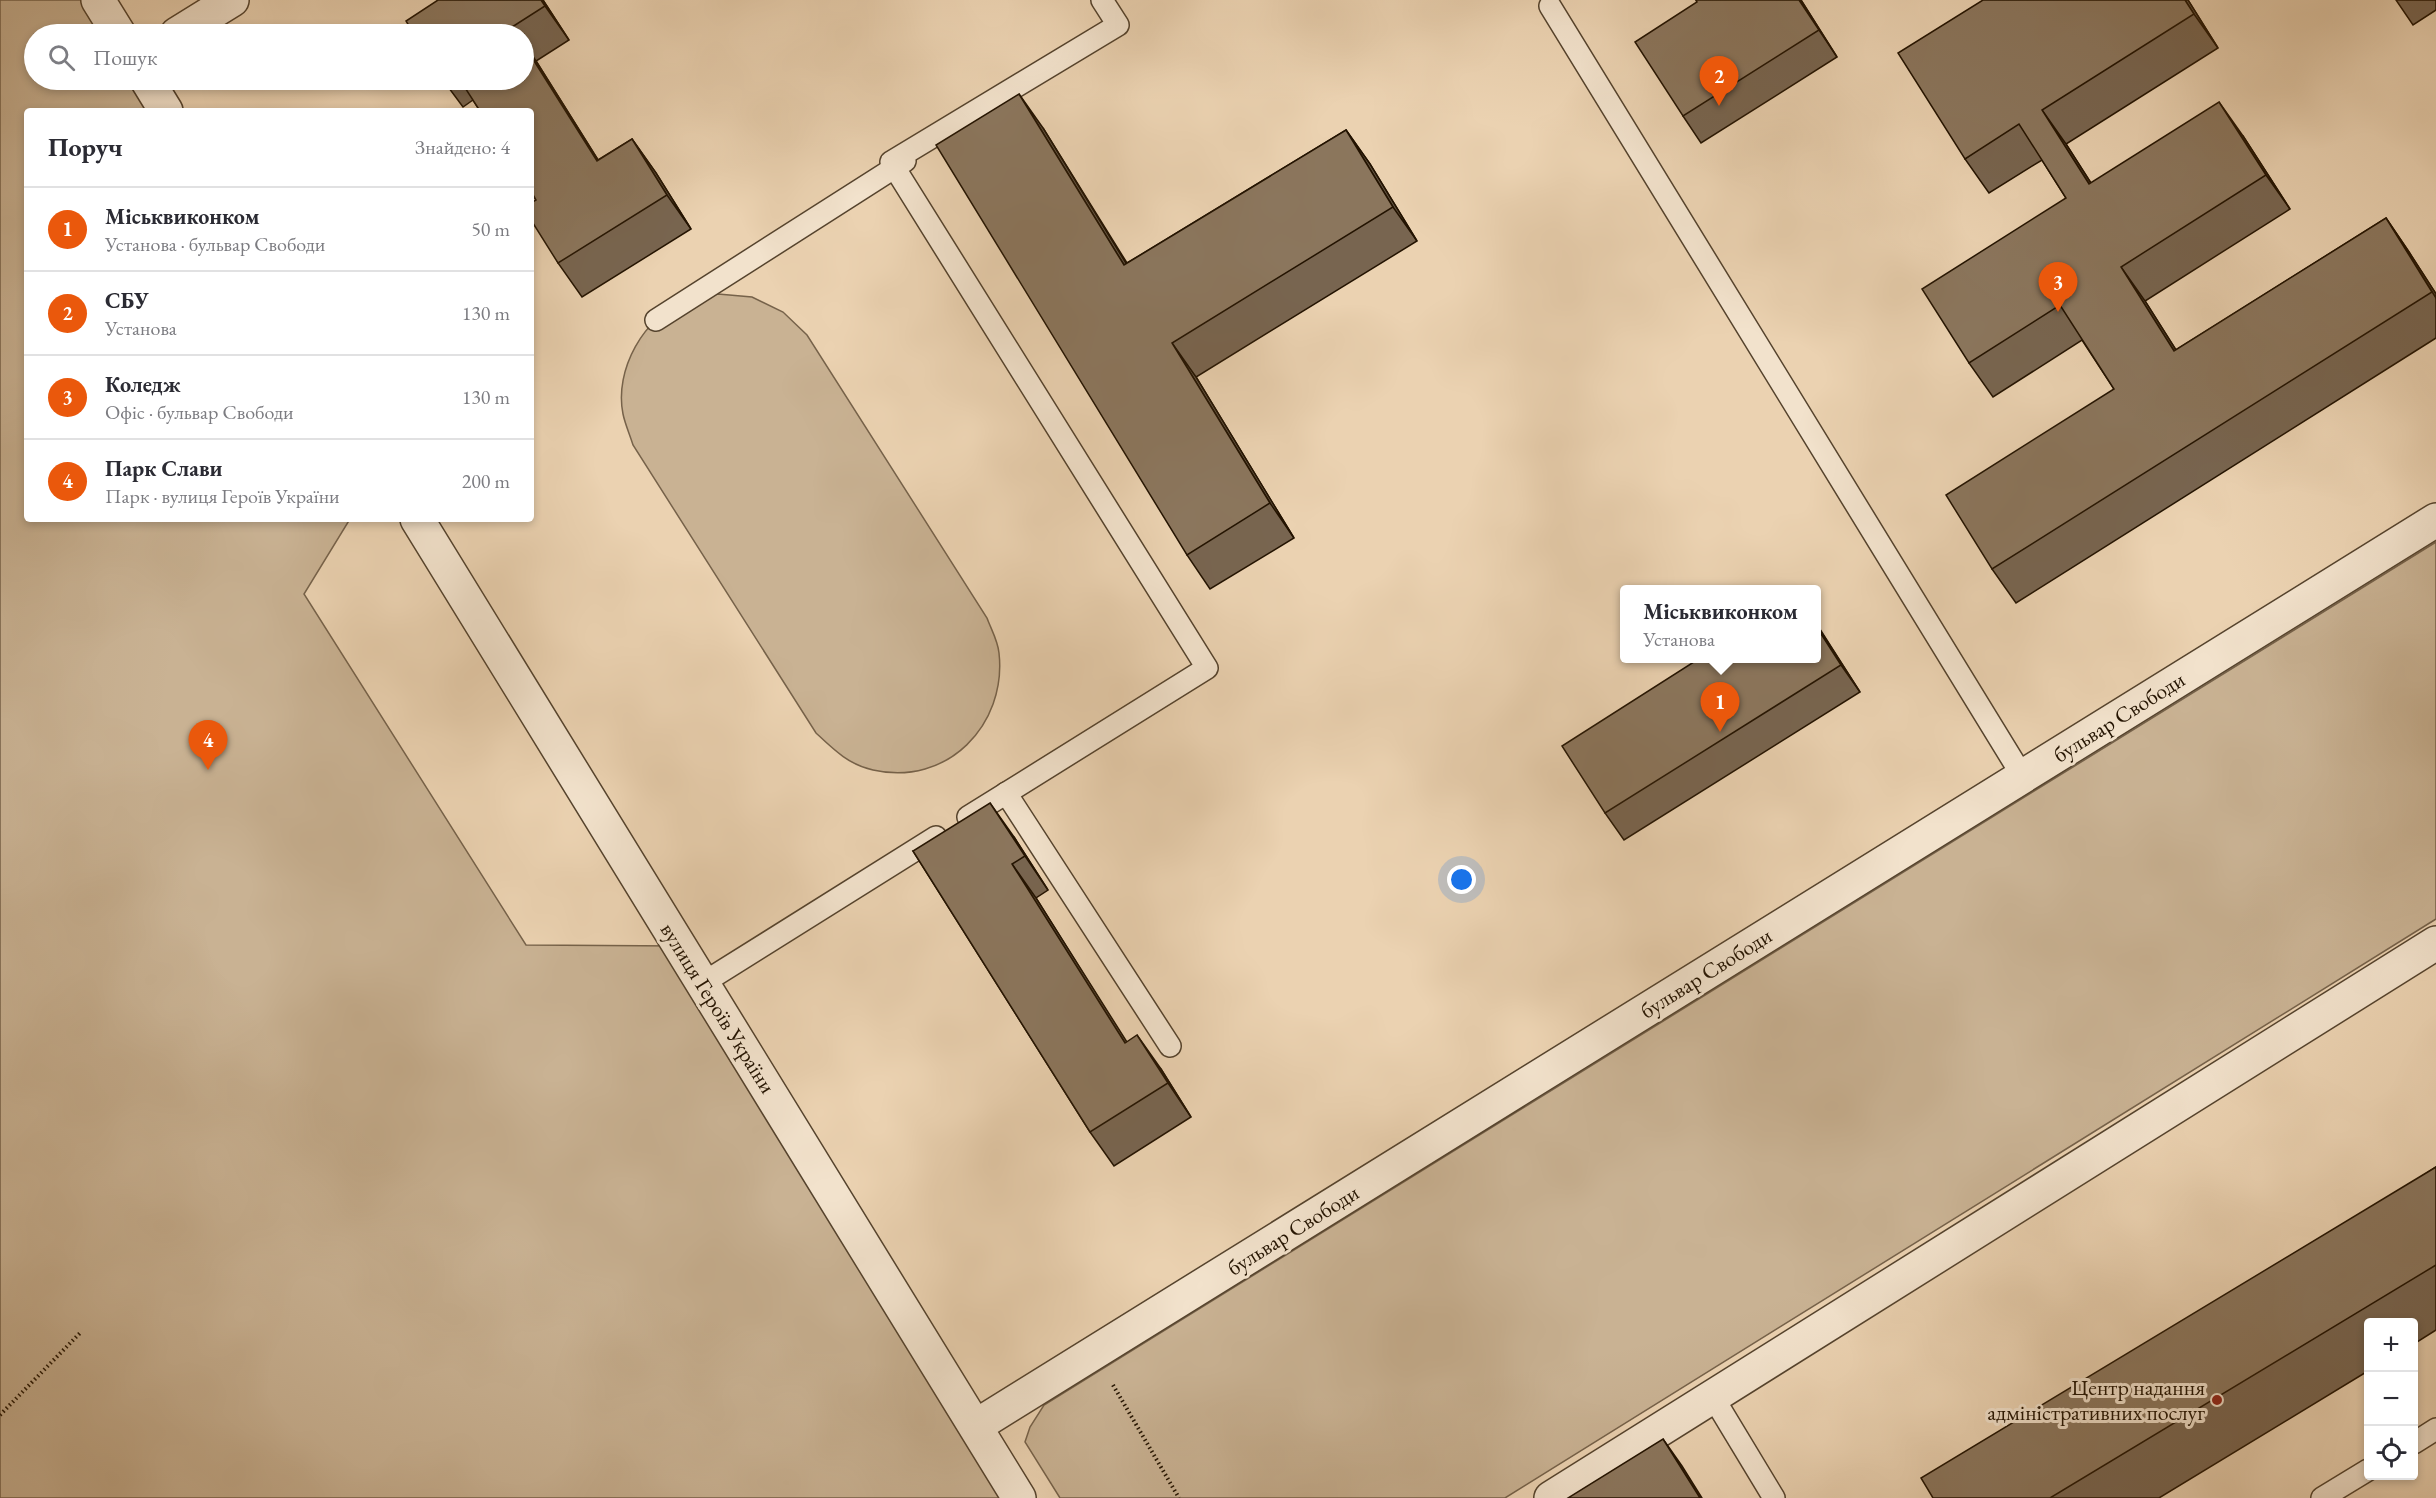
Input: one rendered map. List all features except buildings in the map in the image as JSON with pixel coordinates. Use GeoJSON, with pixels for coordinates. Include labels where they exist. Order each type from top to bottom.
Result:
{"type":"FeatureCollection","features":[{"type":"Feature","properties":{"kind":"street"},"geometry":{"type":"LineString","coordinates":[[98,0],[113,24]]}},
{"type":"Feature","properties":{"kind":"street"},"geometry":{"type":"LineString","coordinates":[[193,24],[232,0]]}},
{"type":"Feature","properties":{"kind":"street"},"geometry":{"type":"LineString","coordinates":[[153,90],[164,108]]}},
{"type":"Feature","properties":{"kind":"street","name":"бульвар Свободи"},"geometry":{"type":"LineString","coordinates":[[976,1426],[2436,520]]}},
{"type":"Feature","properties":{"kind":"street","name":"вулиця Героїв України"},"geometry":{"type":"LineString","coordinates":[[419,522],[1019,1498]]}},
{"type":"Feature","properties":{"kind":"street"},"geometry":{"type":"LineString","coordinates":[[1551,1498],[2436,943]]}},
{"type":"Feature","properties":{"kind":"lane"},"geometry":{"type":"LineString","coordinates":[[1102,0],[1118,25]]}},
{"type":"Feature","properties":{"kind":"lane"},"geometry":{"type":"LineString","coordinates":[[1550,6],[2023,777]]}},
{"type":"Feature","properties":{"kind":"lane"},"geometry":{"type":"LineString","coordinates":[[656,320],[1118,25]]}},
{"type":"Feature","properties":{"kind":"lane"},"geometry":{"type":"LineString","coordinates":[[703,983],[1207,668],[891,162],[1118,25]]}},
{"type":"Feature","properties":{"kind":"lane"},"geometry":{"type":"LineString","coordinates":[[1006,793],[1170,1046]]}},
{"type":"Feature","properties":{"kind":"lane"},"geometry":{"type":"LineString","coordinates":[[1713,1397],[1774,1498]]}},
{"type":"Feature","properties":{"kind":"lane"},"geometry":{"type":"LineString","coordinates":[[2418,1440],[2436,1429]]}},
{"type":"Feature","properties":{"kind":"lane"},"geometry":{"type":"LineString","coordinates":[[2322,1498],[2364,1472]]}},
{"type":"Feature","properties":{"kind":"path"},"geometry":{"type":"LineString","coordinates":[[0,1415],[81,1332]]}},
{"type":"Feature","properties":{"kind":"path"},"geometry":{"type":"LineString","coordinates":[[1094,1353],[1179,1498]]}},
{"type":"Feature","properties":{"kind":"shaded area"},"geometry":{"type":"Polygon","coordinates":[[[0,0],[97,0],[112,24],[24,24],[24,90],[152,90],[163,108],[24,108],[24,522],[348,522],[304,594],[526,945],[680,946],[1011,1498],[0,1498],[0,0]]]}},
{"type":"Feature","properties":{"kind":"shaded area"},"geometry":{"type":"Polygon","coordinates":[[[718,294],[752,297],[783,312],[807,335],[987,618],[999,653],[999,679],[993,704],[982,726],[967,745],[947,759],[925,769],[900,773],[873,770],[849,760],[816,733],[633,445],[624,418],[621,397],[623,380],[635,347],[657,319],[671,308],[686,301],[718,294]]]}},
{"type":"Feature","properties":{"kind":"shaded area"},"geometry":{"type":"Polygon","coordinates":[[[2436,542],[2436,919],[1505,1498],[1060,1498],[1025,1442],[1030,1427],[1044,1405],[2436,542]]]}},
{"type":"Feature","properties":{"kind":"place","name":"СБУ"},"geometry":{"type":"Point","coordinates":[1719,106]}},
{"type":"Feature","properties":{"kind":"place","name":"Коледж"},"geometry":{"type":"Point","coordinates":[2058,312]}},
{"type":"Feature","properties":{"kind":"place","name":"Міськвиконком"},"geometry":{"type":"Point","coordinates":[1720,732]}},
{"type":"Feature","properties":{"kind":"place","name":"Парк Слави"},"geometry":{"type":"Point","coordinates":[208,770]}},
{"type":"Feature","properties":{"kind":"place","name":"Центр надання адміністративних послуг"},"geometry":{"type":"Point","coordinates":[2217,1400]}}]}
